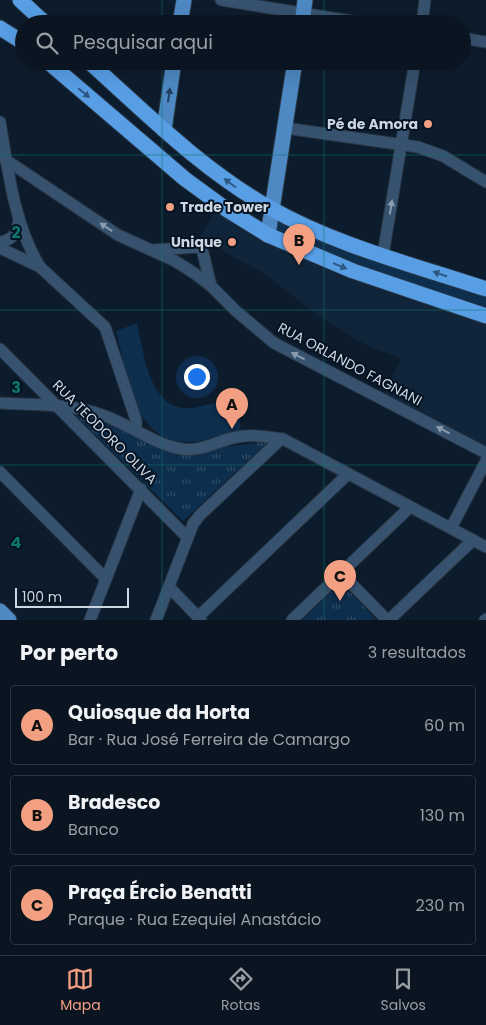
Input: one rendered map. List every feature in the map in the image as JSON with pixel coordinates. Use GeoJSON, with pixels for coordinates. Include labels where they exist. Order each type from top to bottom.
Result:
{"type":"FeatureCollection","features":[{"type":"Feature","properties":{"kind":"highway"},"geometry":{"type":"LineString","coordinates":[[20,0],[36,15]]}},
{"type":"Feature","properties":{"kind":"highway"},"geometry":{"type":"LineString","coordinates":[[0,28],[15,37]]}},
{"type":"Feature","properties":{"kind":"highway"},"geometry":{"type":"LineString","coordinates":[[57,70],[210,199],[268,235],[353,271],[486,316]]}},
{"type":"Feature","properties":{"kind":"highway"},"geometry":{"type":"LineString","coordinates":[[98,70],[164,130],[237,188],[271,209],[351,244],[486,289]]}},
{"type":"Feature","properties":{"kind":"highway"},"geometry":{"type":"LineString","coordinates":[[101,108],[152,142],[159,141],[164,130]]}},
{"type":"Feature","properties":{"kind":"main road"},"geometry":{"type":"LineString","coordinates":[[182,15],[184,0]]}},
{"type":"Feature","properties":{"kind":"main road"},"geometry":{"type":"LineString","coordinates":[[164,130],[173,70]]}},
{"type":"Feature","properties":{"kind":"main road"},"geometry":{"type":"LineString","coordinates":[[268,235],[294,70]]}},
{"type":"Feature","properties":{"kind":"main road"},"geometry":{"type":"LineString","coordinates":[[0,611],[9,620]]}},
{"type":"Feature","properties":{"kind":"street"},"geometry":{"type":"LineString","coordinates":[[221,0],[320,15]]}},
{"type":"Feature","properties":{"kind":"street"},"geometry":{"type":"LineString","coordinates":[[424,15],[426,0]]}},
{"type":"Feature","properties":{"kind":"street"},"geometry":{"type":"LineString","coordinates":[[471,40],[486,42]]}},
{"type":"Feature","properties":{"kind":"street"},"geometry":{"type":"LineString","coordinates":[[383,255],[413,70]]}},
{"type":"Feature","properties":{"kind":"street"},"geometry":{"type":"LineString","coordinates":[[0,122],[3,158],[26,238],[40,267]]}},
{"type":"Feature","properties":{"kind":"street"},"geometry":{"type":"LineString","coordinates":[[284,128],[418,147],[442,156],[486,182]]}},
{"type":"Feature","properties":{"kind":"street","name":"RUA ORLANDO FAGNANI"},"geometry":{"type":"LineString","coordinates":[[3,158],[118,235],[175,261],[211,286],[243,317],[274,343],[486,453]]}},
{"type":"Feature","properties":{"kind":"street"},"geometry":{"type":"LineString","coordinates":[[0,242],[10,239],[15,234],[19,214]]}},
{"type":"Feature","properties":{"kind":"street"},"geometry":{"type":"LineString","coordinates":[[149,250],[198,247],[204,252],[211,286]]}},
{"type":"Feature","properties":{"kind":"street"},"geometry":{"type":"LineString","coordinates":[[0,248],[40,267],[105,327],[136,420],[136,430]]}},
{"type":"Feature","properties":{"kind":"street"},"geometry":{"type":"LineString","coordinates":[[462,282],[486,284]]}},
{"type":"Feature","properties":{"kind":"street","name":"RUA TEODORO OLIVA"},"geometry":{"type":"LineString","coordinates":[[0,349],[187,537]]}},
{"type":"Feature","properties":{"kind":"street"},"geometry":{"type":"LineString","coordinates":[[0,403],[57,406],[101,414],[167,446],[185,449],[198,449],[238,437],[262,435],[281,439],[486,547]]}},
{"type":"Feature","properties":{"kind":"street"},"geometry":{"type":"LineString","coordinates":[[156,620],[187,537],[200,515],[281,439]]}},
{"type":"Feature","properties":{"kind":"street"},"geometry":{"type":"LineString","coordinates":[[451,528],[486,461]]}},
{"type":"Feature","properties":{"kind":"street"},"geometry":{"type":"LineString","coordinates":[[0,472],[106,579]]}},
{"type":"Feature","properties":{"kind":"street"},"geometry":{"type":"LineString","coordinates":[[169,587],[199,618],[348,474]]}},
{"type":"Feature","properties":{"kind":"street"},"geometry":{"type":"LineString","coordinates":[[90,620],[141,489]]}},
{"type":"Feature","properties":{"kind":"street"},"geometry":{"type":"LineString","coordinates":[[292,620],[410,507]]}},
{"type":"Feature","properties":{"kind":"street"},"geometry":{"type":"LineString","coordinates":[[341,573],[388,620],[473,540]]}},
{"type":"Feature","properties":{"kind":"shaded area"},"geometry":{"type":"Polygon","coordinates":[[[217,209],[486,322],[486,448],[381,399],[401,359],[364,344],[317,315],[265,274],[199,238],[217,209]]]}},
{"type":"Feature","properties":{"kind":"green space"},"geometry":{"type":"Polygon","coordinates":[[[274,214],[486,292],[486,313],[271,233],[274,214]]]}},
{"type":"Feature","properties":{"kind":"green space"},"geometry":{"type":"Polygon","coordinates":[[[137,323],[151,378],[166,401],[178,407],[192,408],[237,396],[241,429],[206,440],[185,442],[167,438],[153,429],[143,417],[135,401],[116,331],[137,323]]]}},
{"type":"Feature","properties":{"kind":"green space"},"geometry":{"type":"Polygon","coordinates":[[[75,415],[102,422],[173,453],[188,455],[231,446],[268,442],[183,521],[75,415]]]}},
{"type":"Feature","properties":{"kind":"green space"},"geometry":{"type":"Polygon","coordinates":[[[341,582],[376,620],[302,620],[341,582]]]}},
{"type":"Feature","properties":{"kind":"place","name":"Pé de Amora"},"geometry":{"type":"Point","coordinates":[428,124]}},
{"type":"Feature","properties":{"kind":"place","name":"Trade Tower"},"geometry":{"type":"Point","coordinates":[170,207]}},
{"type":"Feature","properties":{"kind":"place","name":"Unique"},"geometry":{"type":"Point","coordinates":[232,242]}},
{"type":"Feature","properties":{"kind":"place","name":"Bradesco"},"geometry":{"type":"Point","coordinates":[299,265]}},
{"type":"Feature","properties":{"kind":"place","name":"Quiosque da Horta"},"geometry":{"type":"Point","coordinates":[232,429]}},
{"type":"Feature","properties":{"kind":"place","name":"Praça Ércio Benatti"},"geometry":{"type":"Point","coordinates":[340,601]}}]}
